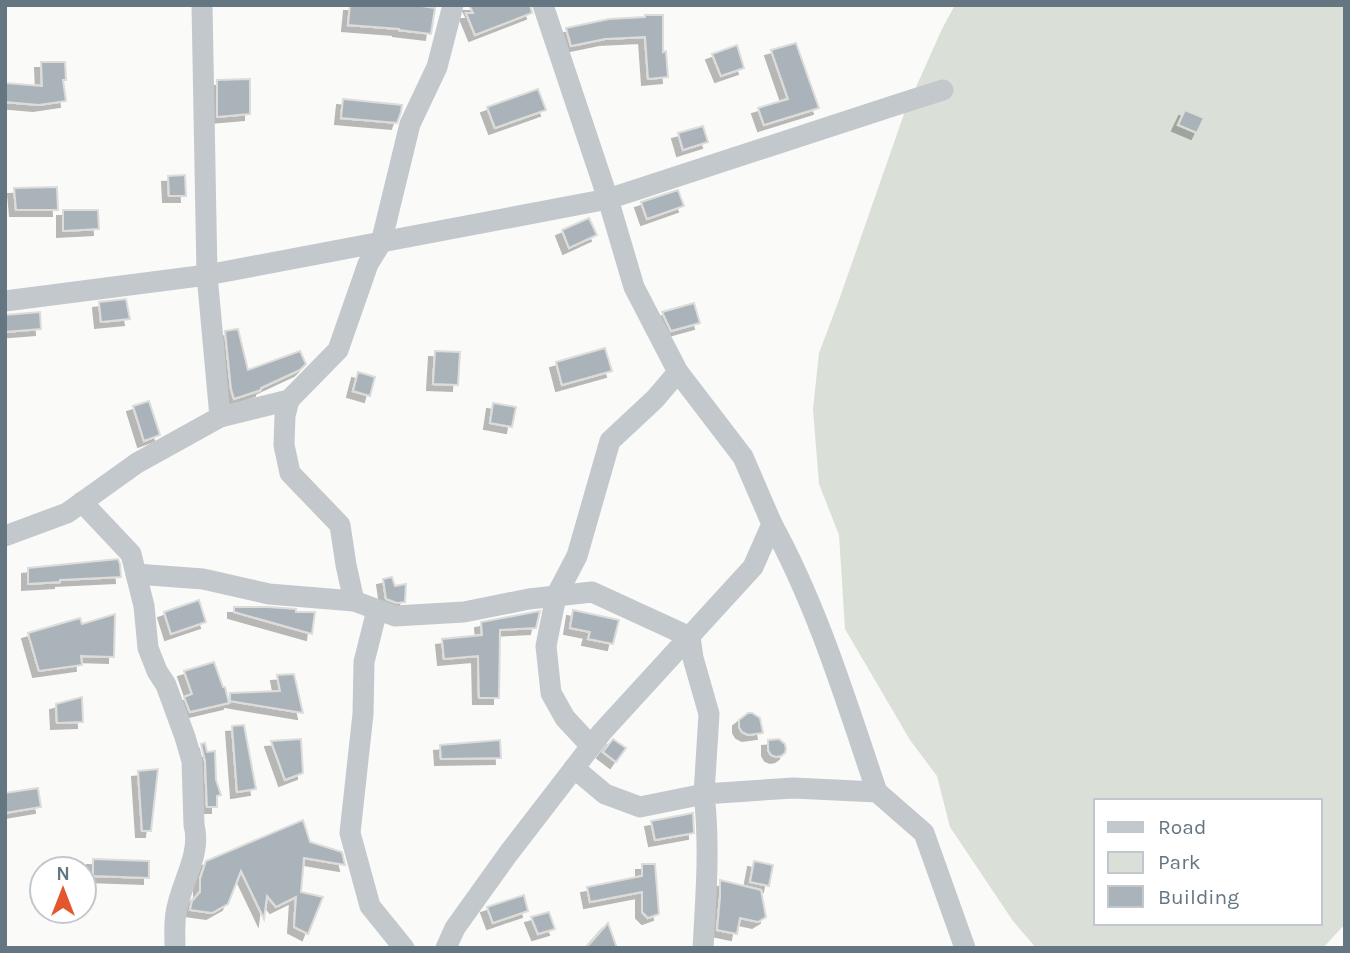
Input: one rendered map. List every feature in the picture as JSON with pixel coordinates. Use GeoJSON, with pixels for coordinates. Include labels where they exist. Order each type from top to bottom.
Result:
{"type":"FeatureCollection","features":[{"type":"Feature","properties":{"kind":"street"},"geometry":{"type":"LineString","coordinates":[[202,5],[207,275],[220,417]]}},
{"type":"Feature","properties":{"kind":"street"},"geometry":{"type":"LineString","coordinates":[[354,601],[340,525],[290,473],[284,445],[285,416],[289,400],[338,350],[368,264],[381,243],[410,124],[437,67],[453,5]]}},
{"type":"Feature","properties":{"kind":"street"},"geometry":{"type":"LineString","coordinates":[[544,5],[634,287],[678,372],[744,457],[772,524],[792,561],[834,666],[877,792],[925,833],[965,948]]}},
{"type":"Feature","properties":{"kind":"street"},"geometry":{"type":"LineString","coordinates":[[5,301],[207,275],[607,200],[943,90]]}},
{"type":"Feature","properties":{"kind":"street"},"geometry":{"type":"LineString","coordinates":[[591,747],[565,718],[551,693],[546,646],[556,596],[577,556],[610,440],[654,399],[678,372]]}},
{"type":"Feature","properties":{"kind":"street"},"geometry":{"type":"LineString","coordinates":[[5,536],[67,513],[137,463],[220,417],[289,400]]}},
{"type":"Feature","properties":{"kind":"street"},"geometry":{"type":"LineString","coordinates":[[82,502],[131,554],[144,606],[148,648],[166,685],[192,761],[196,847],[176,912],[174,948]]}},
{"type":"Feature","properties":{"kind":"street"},"geometry":{"type":"LineString","coordinates":[[446,948],[455,928],[470,906],[602,732],[753,567],[772,524]]}},
{"type":"Feature","properties":{"kind":"street"},"geometry":{"type":"LineString","coordinates":[[136,573],[203,579],[269,594],[354,601],[395,616],[464,612],[529,599],[592,592],[690,637]]}},
{"type":"Feature","properties":{"kind":"street"},"geometry":{"type":"LineString","coordinates":[[377,610],[364,662],[363,714],[350,833],[370,906],[404,948]]}},
{"type":"Feature","properties":{"kind":"street"},"geometry":{"type":"LineString","coordinates":[[690,637],[693,658],[709,714],[704,794],[708,824],[708,858],[702,948]]}},
{"type":"Feature","properties":{"kind":"street"},"geometry":{"type":"LineString","coordinates":[[574,768],[605,794],[640,807],[704,794],[793,788],[877,792]]}},
{"type":"Feature","properties":{"kind":"green space"},"geometry":{"type":"Polygon","coordinates":[[[955,5],[1345,5],[1345,924],[1323,948],[1036,948],[1013,921],[950,827],[937,776],[910,740],[845,629],[839,535],[819,484],[813,409],[819,353],[904,114],[955,5]]]}},
{"type":"Feature","properties":{"kind":"building"},"geometry":{"type":"Polygon","coordinates":[[[350,5],[415,5],[435,8],[431,34],[348,25],[350,5]]]}},
{"type":"Feature","properties":{"kind":"building"},"geometry":{"type":"Polygon","coordinates":[[[469,5],[530,5],[532,13],[475,35],[466,13],[473,13],[469,5]]]}},
{"type":"Feature","properties":{"kind":"building"},"geometry":{"type":"Polygon","coordinates":[[[645,15],[663,15],[663,52],[666,51],[668,77],[648,79],[645,37],[605,39],[571,46],[566,28],[645,15]]]}},
{"type":"Feature","properties":{"kind":"building"},"geometry":{"type":"Polygon","coordinates":[[[796,43],[819,108],[764,125],[758,108],[788,99],[771,50],[796,43]]]}},
{"type":"Feature","properties":{"kind":"building"},"geometry":{"type":"Polygon","coordinates":[[[737,45],[744,68],[721,76],[712,54],[737,45]]]}},
{"type":"Feature","properties":{"kind":"building"},"geometry":{"type":"Polygon","coordinates":[[[41,62],[65,62],[66,80],[63,80],[66,101],[39,105],[5,102],[5,83],[42,86],[41,62]]]}},
{"type":"Feature","properties":{"kind":"building"},"geometry":{"type":"Polygon","coordinates":[[[250,79],[250,114],[217,117],[217,80],[250,79]]]}},
{"type":"Feature","properties":{"kind":"building"},"geometry":{"type":"Polygon","coordinates":[[[538,89],[546,110],[495,128],[487,107],[538,89]]]}},
{"type":"Feature","properties":{"kind":"building"},"geometry":{"type":"Polygon","coordinates":[[[343,99],[402,105],[401,112],[397,123],[341,118],[343,99]]]}},
{"type":"Feature","properties":{"kind":"building"},"geometry":{"type":"Polygon","coordinates":[[[1185,110],[1204,118],[1197,133],[1178,125],[1185,110]]]}},
{"type":"Feature","properties":{"kind":"building"},"geometry":{"type":"Polygon","coordinates":[[[703,126],[708,142],[683,150],[678,133],[703,126]]]}},
{"type":"Feature","properties":{"kind":"building"},"geometry":{"type":"Polygon","coordinates":[[[185,175],[186,196],[169,196],[168,176],[185,175]]]}},
{"type":"Feature","properties":{"kind":"building"},"geometry":{"type":"Polygon","coordinates":[[[57,187],[58,210],[16,210],[14,188],[57,187]]]}},
{"type":"Feature","properties":{"kind":"building"},"geometry":{"type":"Polygon","coordinates":[[[678,190],[684,206],[647,219],[641,202],[678,190]]]}},
{"type":"Feature","properties":{"kind":"building"},"geometry":{"type":"Polygon","coordinates":[[[63,210],[98,210],[99,229],[63,231],[63,210]]]}},
{"type":"Feature","properties":{"kind":"building"},"geometry":{"type":"Polygon","coordinates":[[[589,218],[597,235],[569,248],[562,230],[589,218]]]}},
{"type":"Feature","properties":{"kind":"building"},"geometry":{"type":"Polygon","coordinates":[[[126,299],[130,319],[101,322],[99,302],[126,299]]]}},
{"type":"Feature","properties":{"kind":"building"},"geometry":{"type":"Polygon","coordinates":[[[694,303],[700,323],[671,331],[662,312],[694,303]]]}},
{"type":"Feature","properties":{"kind":"building"},"geometry":{"type":"Polygon","coordinates":[[[40,312],[41,329],[5,332],[5,315],[40,312]]]}},
{"type":"Feature","properties":{"kind":"building"},"geometry":{"type":"Polygon","coordinates":[[[238,329],[248,370],[300,351],[306,364],[300,370],[261,390],[234,399],[225,331],[238,329]]]}},
{"type":"Feature","properties":{"kind":"building"},"geometry":{"type":"Polygon","coordinates":[[[605,348],[612,371],[562,385],[556,362],[605,348]]]}},
{"type":"Feature","properties":{"kind":"building"},"geometry":{"type":"Polygon","coordinates":[[[435,351],[460,352],[458,385],[433,384],[435,351]]]}},
{"type":"Feature","properties":{"kind":"building"},"geometry":{"type":"Polygon","coordinates":[[[358,372],[375,377],[370,396],[353,391],[358,372]]]}},
{"type":"Feature","properties":{"kind":"building"},"geometry":{"type":"Polygon","coordinates":[[[149,401],[160,435],[144,441],[133,406],[149,401]]]}},
{"type":"Feature","properties":{"kind":"building"},"geometry":{"type":"Polygon","coordinates":[[[493,403],[516,407],[512,427],[490,423],[493,403]]]}},
{"type":"Feature","properties":{"kind":"building"},"geometry":{"type":"Polygon","coordinates":[[[118,559],[121,577],[28,584],[28,568],[118,559]]]}},
{"type":"Feature","properties":{"kind":"building"},"geometry":{"type":"Polygon","coordinates":[[[392,577],[395,586],[406,584],[405,602],[397,603],[386,599],[383,579],[392,577]]]}},
{"type":"Feature","properties":{"kind":"building"},"geometry":{"type":"Polygon","coordinates":[[[199,600],[206,622],[171,634],[164,612],[199,600]]]}},
{"type":"Feature","properties":{"kind":"building"},"geometry":{"type":"Polygon","coordinates":[[[234,607],[315,612],[312,634],[234,612],[234,607]]]}},
{"type":"Feature","properties":{"kind":"building"},"geometry":{"type":"Polygon","coordinates":[[[573,610],[619,620],[613,644],[588,639],[590,632],[570,628],[573,610]]]}},
{"type":"Feature","properties":{"kind":"building"},"geometry":{"type":"Polygon","coordinates":[[[540,611],[536,628],[500,630],[499,698],[479,698],[478,656],[444,659],[442,639],[482,635],[481,622],[540,611]]]}},
{"type":"Feature","properties":{"kind":"building"},"geometry":{"type":"Polygon","coordinates":[[[115,614],[114,657],[81,656],[82,665],[39,671],[28,633],[80,618],[82,624],[115,614]]]}},
{"type":"Feature","properties":{"kind":"building"},"geometry":{"type":"Polygon","coordinates":[[[214,662],[229,703],[190,712],[184,697],[192,694],[184,671],[214,662]]]}},
{"type":"Feature","properties":{"kind":"building"},"geometry":{"type":"Polygon","coordinates":[[[294,674],[303,713],[230,701],[230,693],[280,691],[277,675],[294,674]]]}},
{"type":"Feature","properties":{"kind":"building"},"geometry":{"type":"Polygon","coordinates":[[[82,697],[83,722],[57,723],[56,704],[82,697]]]}},
{"type":"Feature","properties":{"kind":"building"},"geometry":{"type":"Polygon","coordinates":[[[748,713],[760,718],[763,733],[748,735],[742,732],[739,720],[748,713]]]}},
{"type":"Feature","properties":{"kind":"building"},"geometry":{"type":"Polygon","coordinates":[[[244,725],[256,789],[237,792],[232,726],[244,725]]]}},
{"type":"Feature","properties":{"kind":"building"},"geometry":{"type":"Polygon","coordinates":[[[301,739],[303,773],[285,780],[271,741],[301,739]]]}},
{"type":"Feature","properties":{"kind":"building"},"geometry":{"type":"Polygon","coordinates":[[[613,739],[626,748],[616,762],[603,752],[613,739]]]}},
{"type":"Feature","properties":{"kind":"building"},"geometry":{"type":"Polygon","coordinates":[[[779,739],[786,749],[785,753],[776,757],[768,750],[768,740],[779,739]]]}},
{"type":"Feature","properties":{"kind":"building"},"geometry":{"type":"Polygon","coordinates":[[[500,740],[501,758],[441,759],[440,745],[500,740]]]}},
{"type":"Feature","properties":{"kind":"building"},"geometry":{"type":"Polygon","coordinates":[[[205,743],[207,752],[215,751],[216,780],[221,795],[217,796],[217,807],[207,807],[205,761],[201,744],[205,743]]]}},
{"type":"Feature","properties":{"kind":"building"},"geometry":{"type":"Polygon","coordinates":[[[158,769],[151,831],[142,831],[138,771],[158,769]]]}},
{"type":"Feature","properties":{"kind":"building"},"geometry":{"type":"Polygon","coordinates":[[[38,788],[41,807],[5,813],[5,793],[38,788]]]}},
{"type":"Feature","properties":{"kind":"building"},"geometry":{"type":"Polygon","coordinates":[[[693,813],[694,833],[655,840],[651,821],[693,813]]]}},
{"type":"Feature","properties":{"kind":"building"},"geometry":{"type":"Polygon","coordinates":[[[303,820],[310,842],[342,852],[345,865],[304,858],[301,892],[323,897],[308,934],[294,927],[296,897],[276,907],[267,896],[264,919],[241,871],[228,904],[212,913],[190,910],[192,901],[200,892],[200,879],[206,861],[303,820]]]}},
{"type":"Feature","properties":{"kind":"building"},"geometry":{"type":"Polygon","coordinates":[[[98,859],[149,861],[149,878],[98,876],[98,859]]]}},
{"type":"Feature","properties":{"kind":"building"},"geometry":{"type":"Polygon","coordinates":[[[754,861],[773,865],[769,886],[750,882],[754,861]]]}},
{"type":"Feature","properties":{"kind":"building"},"geometry":{"type":"Polygon","coordinates":[[[642,864],[655,864],[659,914],[648,918],[642,912],[642,892],[590,902],[587,887],[642,876],[642,864]]]}},
{"type":"Feature","properties":{"kind":"building"},"geometry":{"type":"Polygon","coordinates":[[[720,880],[761,890],[766,917],[758,922],[740,918],[737,934],[717,930],[720,880]]]}},
{"type":"Feature","properties":{"kind":"building"},"geometry":{"type":"Polygon","coordinates":[[[524,895],[528,911],[493,923],[487,907],[524,895]]]}},
{"type":"Feature","properties":{"kind":"building"},"geometry":{"type":"Polygon","coordinates":[[[549,912],[555,929],[538,934],[531,917],[549,912]]]}},
{"type":"Feature","properties":{"kind":"building"},"geometry":{"type":"Polygon","coordinates":[[[608,923],[617,948],[586,948],[608,923]]]}}]}
